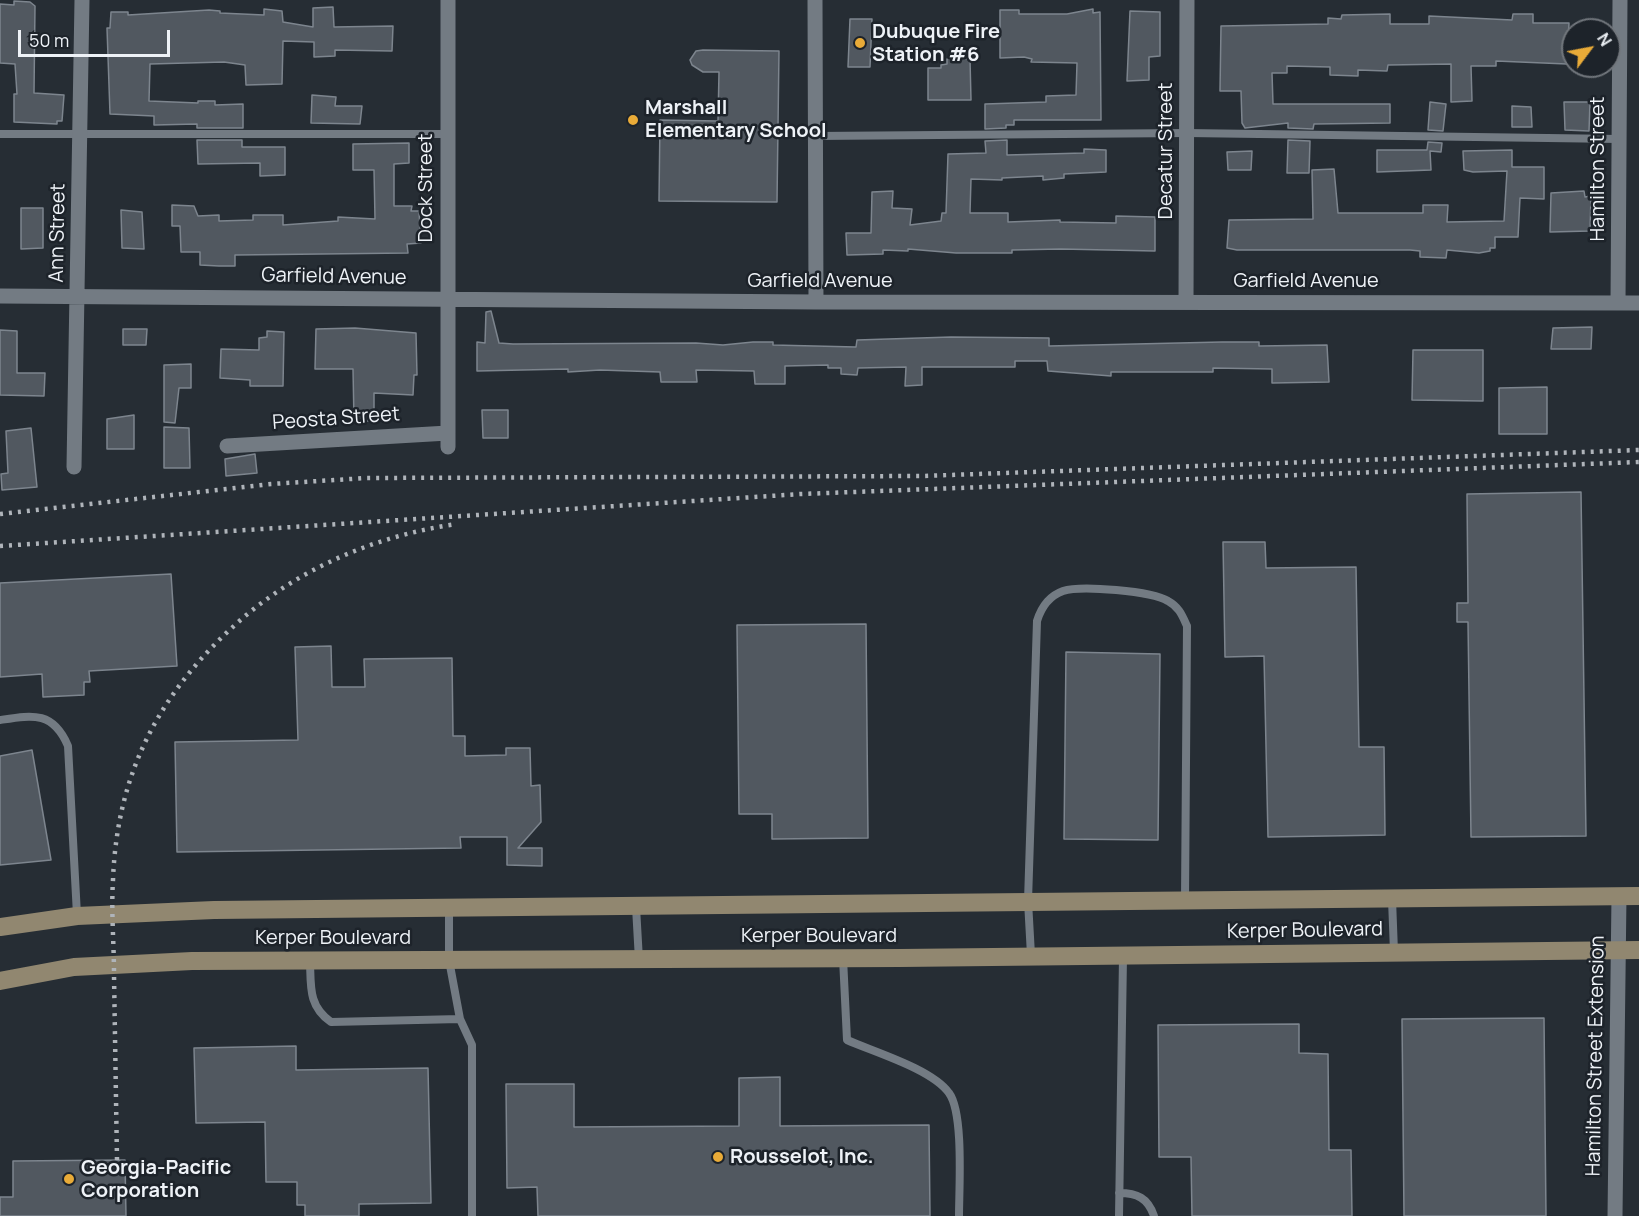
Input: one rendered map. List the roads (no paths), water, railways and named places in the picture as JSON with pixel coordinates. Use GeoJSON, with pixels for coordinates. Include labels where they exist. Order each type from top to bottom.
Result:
{"type":"FeatureCollection","features":[{"type":"Feature","properties":{"kind":"street","name":"Ann Street"},"geometry":{"type":"LineString","coordinates":[[74,467],[82,0]]}},
{"type":"Feature","properties":{"kind":"street","name":"Dock Street"},"geometry":{"type":"LineString","coordinates":[[448,0],[446,300],[448,440]]}},
{"type":"Feature","properties":{"kind":"street"},"geometry":{"type":"LineString","coordinates":[[815,0],[816,302]]}},
{"type":"Feature","properties":{"kind":"street","name":"Decatur Street"},"geometry":{"type":"LineString","coordinates":[[1186,302],[1187,0]]}},
{"type":"Feature","properties":{"kind":"street","name":"Hamilton Street"},"geometry":{"type":"LineString","coordinates":[[1618,303],[1620,0]]}},
{"type":"Feature","properties":{"kind":"street","name":"Garfield Avenue"},"geometry":{"type":"LineString","coordinates":[[0,296],[816,302],[1639,303]]}},
{"type":"Feature","properties":{"kind":"street","name":"Peosta Street"},"geometry":{"type":"LineString","coordinates":[[227,446],[448,440]]}},
{"type":"Feature","properties":{"kind":"street","name":"Hamilton Street Extension"},"geometry":{"type":"LineString","coordinates":[[1615,1216],[1618,896]]}},
{"type":"Feature","properties":{"kind":"street","name":"Kerper Boulevard"},"geometry":{"type":"LineString","coordinates":[[0,927],[78,916],[214,910],[1639,896]]}},
{"type":"Feature","properties":{"kind":"street","name":"Kerper Boulevard"},"geometry":{"type":"LineString","coordinates":[[0,981],[74,967],[192,962],[1031,957],[1639,950]]}},
{"type":"Feature","properties":{"kind":"lane"},"geometry":{"type":"LineString","coordinates":[[815,135],[1187,133],[1619,139]]}},
{"type":"Feature","properties":{"kind":"lane"},"geometry":{"type":"LineString","coordinates":[[0,134],[447,134]]}},
{"type":"Feature","properties":{"kind":"lane"},"geometry":{"type":"LineString","coordinates":[[1031,957],[1028,901],[1037,621],[1040,609],[1060,592],[1077,588],[1156,596],[1179,610],[1187,626],[1185,899]]}},
{"type":"Feature","properties":{"kind":"lane"},"geometry":{"type":"LineString","coordinates":[[0,720],[31,716],[50,720],[61,729],[68,746],[78,916]]}},
{"type":"Feature","properties":{"kind":"lane"},"geometry":{"type":"LineString","coordinates":[[1392,898],[1394,952]]}},
{"type":"Feature","properties":{"kind":"lane"},"geometry":{"type":"LineString","coordinates":[[635,905],[639,960]]}},
{"type":"Feature","properties":{"kind":"lane"},"geometry":{"type":"LineString","coordinates":[[449,907],[449,960],[460,1019],[472,1045],[472,1216]]}},
{"type":"Feature","properties":{"kind":"lane"},"geometry":{"type":"LineString","coordinates":[[1119,1216],[1123,956]]}},
{"type":"Feature","properties":{"kind":"lane"},"geometry":{"type":"LineString","coordinates":[[843,957],[847,1040],[922,1073],[941,1084],[950,1094],[958,1124],[959,1216]]}},
{"type":"Feature","properties":{"kind":"lane"},"geometry":{"type":"LineString","coordinates":[[310,961],[313,1003],[319,1014],[331,1022],[460,1019]]}},
{"type":"Feature","properties":{"kind":"lane"},"geometry":{"type":"LineString","coordinates":[[1119,1193],[1134,1193],[1145,1199],[1154,1216]]}},
{"type":"Feature","properties":{"kind":"railway"},"geometry":{"type":"LineString","coordinates":[[0,514],[271,484],[367,478],[922,476],[1639,450]]}},
{"type":"Feature","properties":{"kind":"railway"},"geometry":{"type":"LineString","coordinates":[[0,546],[801,494],[1639,462]]}},
{"type":"Feature","properties":{"kind":"railway"},"geometry":{"type":"LineString","coordinates":[[117,1160],[112,915],[116,840],[124,802],[149,734],[168,702],[215,644],[267,599],[317,568],[371,545],[399,536],[457,524]]}},
{"type":"Feature","properties":{"kind":"place","name":"Dubuque Fire Station #6"},"geometry":{"type":"Point","coordinates":[860,43]}},
{"type":"Feature","properties":{"kind":"place","name":"Marshall Elementary School"},"geometry":{"type":"Point","coordinates":[633,120]}},
{"type":"Feature","properties":{"kind":"place","name":"Rousselot, Inc."},"geometry":{"type":"Point","coordinates":[718,1157]}},
{"type":"Feature","properties":{"kind":"place","name":"Georgia-Pacific Corporation"},"geometry":{"type":"Point","coordinates":[69,1179]}}]}
